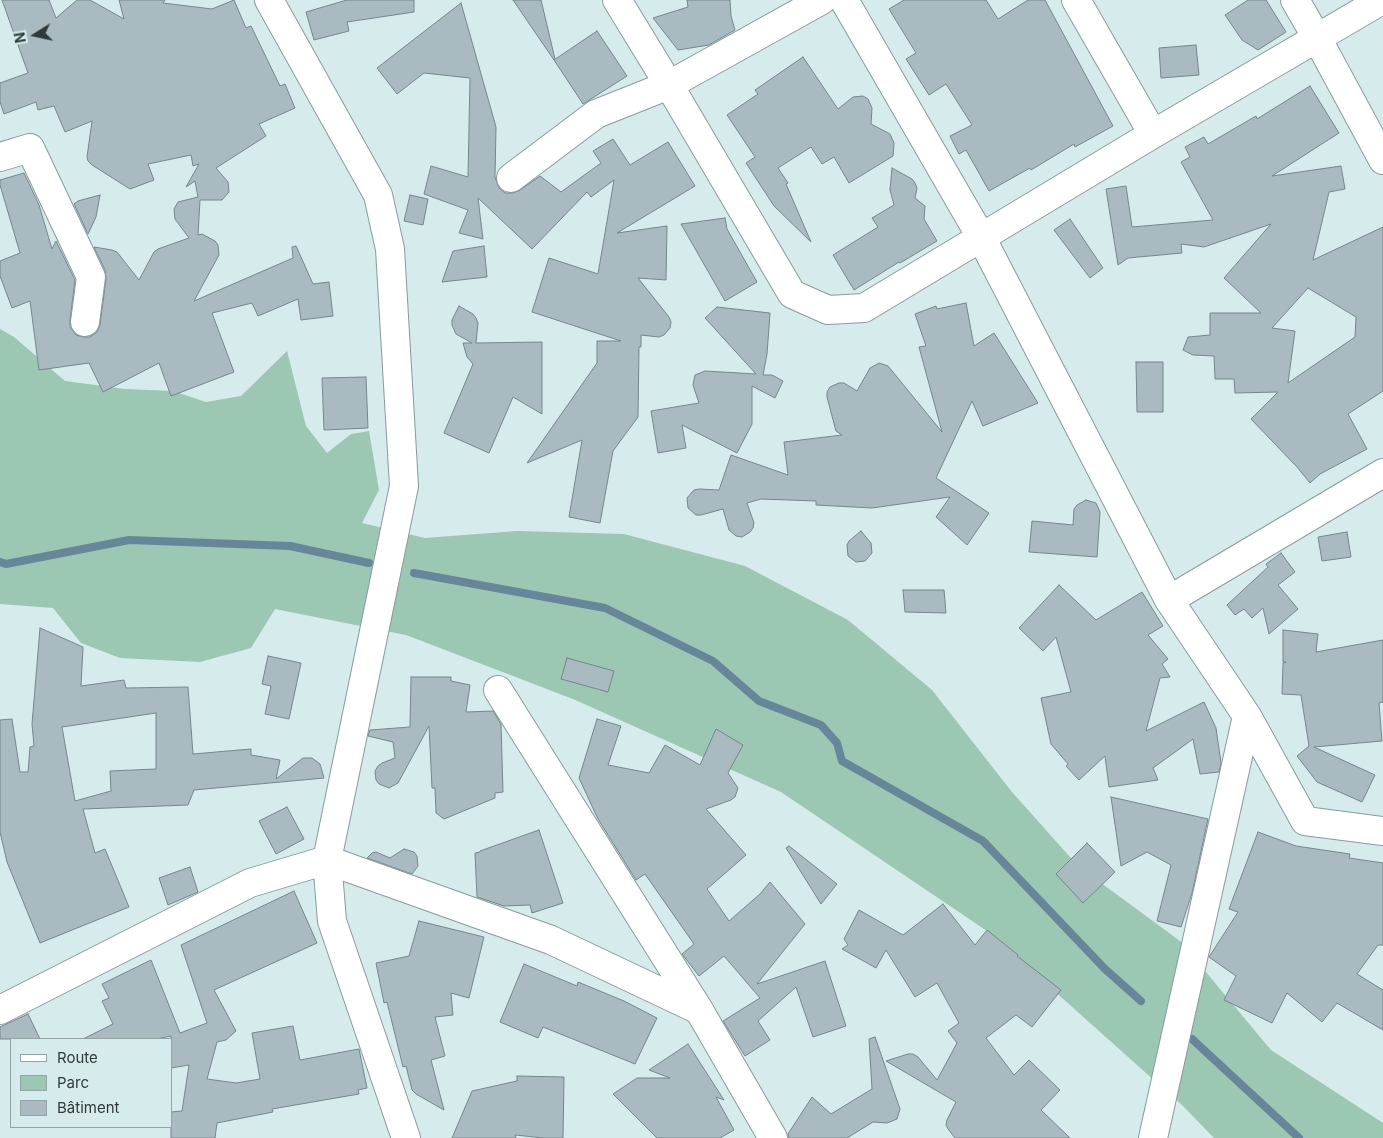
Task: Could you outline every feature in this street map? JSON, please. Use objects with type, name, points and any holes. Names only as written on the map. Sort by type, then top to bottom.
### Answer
[{"type":"street","points":[[269,0],[378,195],[390,248],[404,486],[327,860],[332,921],[406,1138]]},
{"type":"street","points":[[617,0],[670,85],[792,294],[828,310],[864,308],[1153,134],[1382,0]]},
{"type":"street","points":[[511,178],[596,114],[670,85],[822,0]]},
{"type":"street","points":[[844,0],[981,237],[1169,600],[1247,716],[1305,820],[1383,831]]},
{"type":"street","points":[[1076,0],[1153,134]]},
{"type":"street","points":[[1295,0],[1383,160]]},
{"type":"street","points":[[0,157],[30,148],[91,277],[85,322]]},
{"type":"street","points":[[1169,600],[1383,473]]},
{"type":"street","points":[[498,690],[699,1010],[773,1138]]},
{"type":"street","points":[[1154,1138],[1247,716]]},
{"type":"street","points":[[0,1010],[250,883],[327,860],[551,940],[699,1010]]},
{"type":"green space","points":[[0,329],[14,337],[65,381],[125,389],[173,391],[206,402],[241,396],[287,351],[306,426],[327,453],[351,434],[369,431],[379,490],[362,523],[425,538],[517,531],[624,534],[745,566],[848,620],[932,690],[1012,792],[1078,866],[1180,941],[1271,1050],[1383,1123],[1383,1138],[1214,1138],[1183,1106],[987,931],[781,792],[573,699],[406,635],[275,609],[251,648],[200,662],[120,658],[81,643],[53,608],[0,604]]},
{"type":"building","points":[[2,0],[49,0],[56,18],[77,0],[90,0],[124,19],[119,0],[165,0],[163,3],[212,9],[234,0],[246,28],[251,26],[280,86],[285,84],[295,108],[259,124],[266,136],[216,168],[228,182],[229,192],[222,200],[200,200],[198,235],[202,234],[215,241],[218,245],[219,255],[194,301],[293,258],[292,247],[296,246],[313,284],[329,282],[333,316],[301,320],[298,299],[258,316],[252,303],[212,313],[234,372],[171,396],[159,363],[103,392],[89,363],[39,370],[30,301],[12,308],[0,276],[0,261],[20,253],[0,180],[24,173],[39,205],[52,249],[56,241],[75,280],[70,327],[76,335],[90,337],[97,332],[100,325],[106,279],[105,270],[94,247],[117,252],[139,280],[154,252],[189,238],[175,219],[174,209],[178,202],[198,197],[195,181],[186,187],[199,164],[193,166],[191,155],[148,164],[154,180],[130,189],[88,161],[92,121],[65,132],[54,106],[38,110],[36,102],[4,114],[0,102],[0,83],[28,73]]},
{"type":"building","points":[[347,0],[414,0],[414,12],[347,22],[349,31],[314,40],[306,12]]},
{"type":"building","points":[[513,0],[541,0],[554,60]]},
{"type":"building","points":[[687,0],[730,0],[731,16],[735,30],[709,45],[678,50],[653,18],[688,7]]},
{"type":"building","points":[[904,0],[986,0],[998,19],[1028,0],[1045,0],[1113,126],[1075,147],[1074,144],[1031,170],[1030,168],[989,191],[966,150],[959,154],[950,136],[972,125],[946,84],[929,95],[906,59],[916,53],[889,9]]},
{"type":"building","points":[[1248,0],[1266,0],[1286,32],[1258,50],[1242,40],[1225,15]]},
{"type":"building","points":[[461,3],[496,127],[495,177],[499,188],[505,193],[513,193],[520,190],[540,176],[561,192],[601,163],[593,151],[613,139],[630,165],[668,142],[695,186],[617,233],[667,226],[666,280],[638,278],[671,322],[670,328],[664,335],[659,337],[641,335],[641,347],[639,347],[638,417],[613,451],[600,523],[569,517],[582,440],[527,463],[597,363],[597,341],[621,341],[532,312],[549,258],[598,274],[614,180],[591,197],[587,192],[532,249],[478,198],[483,239],[459,233],[468,210],[424,194],[431,166],[468,177],[470,78],[424,73],[397,94],[377,68]]},
{"type":"building","points":[[597,31],[627,76],[583,104],[554,60]]},
{"type":"building","points":[[1196,45],[1199,75],[1161,78],[1159,48]]},
{"type":"building","points":[[803,57],[838,109],[853,97],[863,96],[868,99],[872,108],[871,124],[890,134],[894,143],[893,156],[849,183],[834,157],[822,164],[811,147],[778,168],[788,183],[786,184],[811,242],[774,206],[746,163],[755,157],[727,115],[758,94],[755,90]]},
{"type":"building","points":[[1310,86],[1339,133],[1272,176],[1341,166],[1345,189],[1329,192],[1313,260],[1383,227],[1383,391],[1348,414],[1367,449],[1320,474],[1310,483],[1251,419],[1278,392],[1235,393],[1234,379],[1215,379],[1214,356],[1193,355],[1183,350],[1188,337],[1210,335],[1210,313],[1261,313],[1224,278],[1271,224],[1204,247],[1181,244],[1182,253],[1128,258],[1118,265],[1106,189],[1126,186],[1132,227],[1213,220],[1181,162],[1190,157],[1185,147],[1204,137],[1208,144],[1256,116],[1257,119]],"holes":[[[1308,288],[1356,317],[1355,337],[1288,383],[1295,331],[1272,328]]]},
{"type":"building","points":[[892,168],[912,179],[915,183],[917,188],[915,198],[925,206],[924,219],[937,241],[854,290],[833,255],[878,227],[872,218],[894,205],[890,190]]},
{"type":"building","points":[[100,195],[96,217],[88,234],[74,204],[78,201]]},
{"type":"building","points":[[410,195],[428,199],[423,225],[404,221]]},
{"type":"building","points":[[725,218],[727,229],[757,282],[725,301],[681,224]]},
{"type":"building","points":[[1070,219],[1103,268],[1090,278],[1054,230]]},
{"type":"building","points":[[484,246],[487,277],[442,282],[453,251]]},
{"type":"building","points":[[966,303],[974,346],[994,333],[1038,403],[983,426],[972,401],[936,478],[989,513],[967,545],[936,517],[950,497],[872,508],[816,505],[816,501],[761,499],[747,503],[754,523],[750,532],[742,537],[736,536],[729,530],[723,509],[696,515],[688,508],[687,498],[694,490],[719,490],[731,455],[788,475],[784,442],[842,435],[836,431],[827,392],[830,387],[839,383],[844,383],[857,391],[870,368],[879,363],[888,366],[942,432],[919,347],[926,346],[915,314],[936,306],[937,309]]},
{"type":"building","points":[[459,306],[473,314],[476,318],[478,323],[476,343],[542,342],[542,414],[513,397],[489,453],[444,433],[473,364],[467,357],[463,343],[472,343],[456,334],[452,325],[452,320]]},
{"type":"building","points":[[717,307],[770,313],[767,354],[763,375],[772,375],[783,381],[775,398],[752,386],[752,424],[737,453],[682,425],[686,448],[658,453],[651,411],[699,403],[693,385],[695,375],[705,371],[756,374],[705,318]]},
{"type":"building","points":[[1136,362],[1163,362],[1163,412],[1137,412]]},
{"type":"building","points":[[366,377],[368,428],[324,430],[322,378]]},
{"type":"building","points":[[1086,500],[1096,503],[1100,512],[1097,557],[1029,552],[1032,521],[1073,525],[1074,509]]},
{"type":"building","points":[[861,531],[871,543],[872,553],[865,561],[856,562],[848,556],[847,545]]},
{"type":"building","points":[[1347,532],[1351,557],[1322,561],[1318,537]]},
{"type":"building","points":[[1281,553],[1295,572],[1278,585],[1298,609],[1269,634],[1263,608],[1252,618],[1244,609],[1235,615],[1227,605],[1268,567],[1266,564]]},
{"type":"building","points":[[1059,585],[1096,620],[1142,592],[1163,626],[1148,635],[1168,659],[1162,664],[1170,677],[1160,678],[1146,731],[1204,702],[1216,728],[1221,763],[1219,772],[1200,774],[1193,739],[1153,768],[1158,780],[1109,787],[1105,756],[1079,780],[1066,766],[1068,764],[1051,744],[1041,698],[1071,692],[1056,637],[1043,651],[1019,628]]},
{"type":"building","points":[[903,590],[944,590],[946,613],[905,612]]},
{"type":"building","points":[[40,628],[83,647],[81,686],[124,680],[126,688],[188,687],[193,754],[251,749],[251,755],[280,760],[276,779],[303,758],[312,758],[320,764],[324,778],[194,790],[188,805],[83,809],[95,853],[105,849],[129,907],[40,943],[7,862],[0,832],[0,720],[12,719],[20,772],[28,772],[30,747],[34,746],[32,724]],"holes":[[[156,713],[156,769],[110,771],[111,791],[75,801],[62,727]]]},
{"type":"building","points":[[1283,630],[1318,634],[1316,652],[1383,640],[1383,702],[1379,703],[1382,741],[1314,747],[1375,775],[1362,802],[1317,782],[1297,756],[1309,746],[1301,695],[1282,694],[1283,663],[1286,662],[1283,662]]},
{"type":"building","points":[[268,656],[301,663],[289,719],[265,714],[271,686],[262,684]]},
{"type":"building","points":[[567,658],[614,671],[608,692],[561,679]]},
{"type":"building","points":[[411,677],[451,677],[451,681],[470,685],[466,712],[493,711],[501,724],[503,792],[495,793],[495,798],[444,819],[436,813],[435,788],[432,788],[429,726],[398,783],[389,788],[379,784],[376,780],[375,771],[378,766],[395,758],[393,742],[368,736],[370,730],[410,727]]},
{"type":"building","points":[[597,719],[621,726],[608,765],[649,773],[665,745],[700,765],[716,729],[743,745],[728,773],[738,788],[735,797],[706,809],[746,855],[707,889],[729,921],[760,894],[770,882],[805,924],[757,984],[825,961],[846,1026],[813,1037],[796,987],[758,1021],[770,1040],[745,1056],[723,1021],[760,998],[724,956],[699,976],[682,954],[694,944],[645,874],[636,880],[598,819],[579,778]]},
{"type":"building","points":[[1111,797],[1208,819],[1192,893],[1181,927],[1157,921],[1171,865],[1147,852],[1121,866]]},
{"type":"building","points":[[287,807],[304,839],[276,854],[259,821]]},
{"type":"building","points":[[539,830],[563,903],[532,913],[530,905],[504,906],[477,897],[475,853]]},
{"type":"building","points":[[1258,832],[1296,846],[1350,854],[1349,858],[1383,863],[1383,945],[1378,945],[1357,974],[1383,990],[1383,1030],[1337,1003],[1322,1022],[1287,993],[1272,1023],[1224,1000],[1236,976],[1209,957],[1238,912],[1229,909]]},
{"type":"building","points":[[1087,843],[1115,872],[1083,903],[1056,874]]},
{"type":"building","points":[[789,846],[837,884],[821,904],[786,848]]},
{"type":"building","points":[[404,849],[414,852],[417,856],[418,866],[412,874],[367,858],[376,852],[390,858]]},
{"type":"building","points":[[190,867],[198,892],[168,905],[159,878]]},
{"type":"building","points":[[294,891],[317,943],[214,990],[236,1031],[226,1040],[217,1042],[207,1079],[236,1083],[260,1079],[252,1033],[293,1026],[300,1060],[359,1049],[367,1088],[358,1090],[359,1094],[272,1109],[273,1112],[217,1123],[215,1138],[171,1138],[172,1112],[182,1111],[189,1065],[172,1068],[171,1036],[162,1038],[85,1038],[113,1024],[102,1001],[109,998],[102,984],[151,960],[180,1033],[207,1023],[181,945]]},
{"type":"building","points":[[943,904],[975,945],[987,930],[1061,990],[1032,1027],[1016,1015],[986,1038],[1014,1075],[1029,1060],[1060,1090],[1041,1110],[1070,1138],[955,1138],[946,1125],[956,1102],[886,1061],[913,1054],[918,1057],[937,1080],[957,1043],[948,1031],[959,1023],[937,983],[915,997],[886,950],[876,968],[842,949],[848,945],[844,939],[859,910],[903,935]]},
{"type":"building","points":[[419,921],[484,937],[469,998],[451,993],[453,1015],[435,1017],[445,1056],[431,1060],[444,1110],[412,1090],[406,1066],[403,1067],[387,1002],[384,1003],[376,963],[409,956]]},
{"type":"building","points":[[524,964],[577,986],[578,982],[624,1001],[657,1018],[635,1064],[543,1027],[538,1038],[500,1022]]},
{"type":"building","points":[[28,1014],[40,1038],[0,1039],[0,1027]]},
{"type":"building","points":[[875,1037],[900,1109],[897,1119],[887,1123],[873,1122],[847,1138],[789,1138],[788,1134],[812,1097],[831,1114],[872,1089],[869,1039]]},
{"type":"building","points":[[688,1044],[724,1100],[716,1097],[734,1130],[720,1138],[657,1138],[613,1094],[637,1078],[670,1078],[649,1070]]},
{"type":"building","points":[[517,1076],[564,1077],[563,1138],[515,1135],[516,1138],[452,1138],[472,1091],[517,1081]]},
{"type":"waterway","points":[[0,562],[6,564],[129,540],[290,546],[369,563]]},
{"type":"waterway","points":[[414,573],[605,608],[713,661],[759,701],[821,725],[837,743],[842,761],[983,841],[1105,969],[1141,1001]]},
{"type":"waterway","points":[[1192,1039],[1299,1138]]}]
